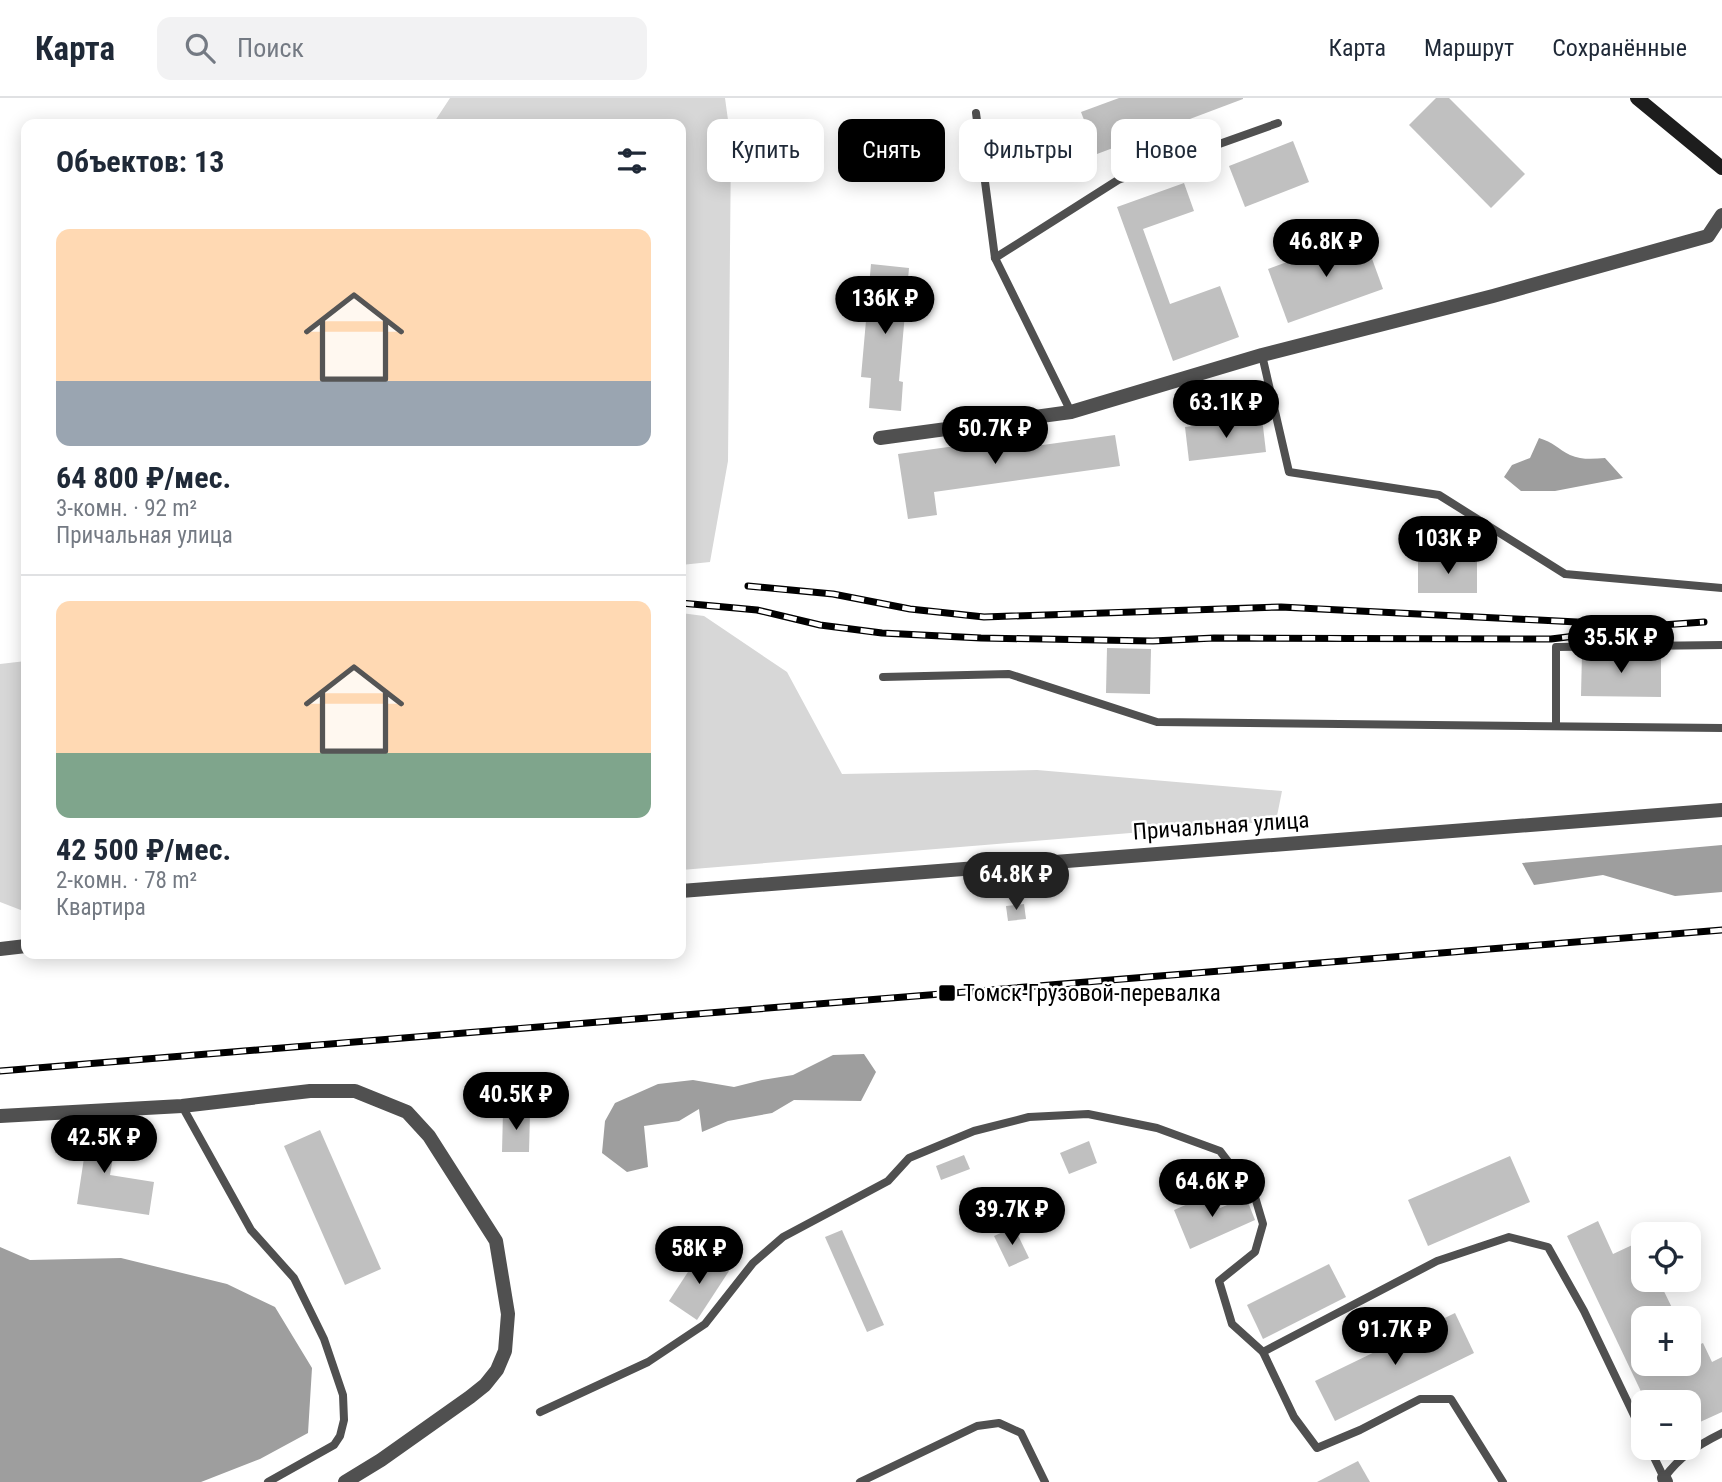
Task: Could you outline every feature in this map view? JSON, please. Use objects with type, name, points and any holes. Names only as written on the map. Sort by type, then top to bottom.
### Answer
[{"type":"street","points":[[1637,98],[1722,168]]},
{"type":"street","points":[[880,438],[1071,412],[1262,355],[1493,296],[1708,236],[1722,215]]},
{"type":"street","name":"Причальная улица","points":[[686,891],[1722,810]]},
{"type":"street","points":[[0,949],[21,947]]},
{"type":"street","points":[[0,1116],[182,1106],[310,1091],[355,1091],[407,1112],[429,1136],[496,1241],[508,1314],[505,1351],[497,1370],[485,1385],[381,1460],[345,1482]]},
{"type":"lane","points":[[976,113],[995,258],[1071,412]]},
{"type":"lane","points":[[995,258],[1118,180],[1278,123]]},
{"type":"lane","points":[[1262,355],[1289,472],[1439,495],[1566,575],[1722,588]]},
{"type":"lane","points":[[1556,726],[1556,647],[1722,645]]},
{"type":"lane","points":[[883,677],[1009,674],[1157,722],[1721,728]]},
{"type":"lane","points":[[182,1106],[251,1230],[294,1278],[324,1339],[343,1395],[344,1420],[340,1436],[334,1445],[268,1482]]},
{"type":"lane","points":[[540,1412],[648,1363],[705,1324],[753,1263],[783,1237],[888,1181],[909,1158],[974,1131],[1029,1117],[1088,1114],[1157,1128],[1220,1150],[1255,1197],[1263,1224],[1255,1252],[1219,1281],[1232,1324],[1263,1352],[1293,1417],[1317,1448],[1360,1430],[1420,1399],[1451,1399],[1503,1482]]},
{"type":"lane","points":[[1263,1352],[1437,1261],[1509,1237],[1548,1247],[1584,1311],[1631,1409]]},
{"type":"lane","points":[[860,1482],[977,1426],[999,1423],[1021,1433],[1045,1482]]},
{"type":"lane","points":[[1665,1480],[1677,1461],[1695,1446],[1722,1433]]},
{"type":"lane","points":[[1655,1460],[1665,1480]]},
{"type":"shaded area","points":[[450,98],[725,98],[728,119],[707,119],[707,182],[731,182],[728,461],[710,562],[686,564],[686,119],[436,119]]},
{"type":"shaded area","points":[[1539,438],[1574,457],[1605,458],[1623,478],[1555,491],[1521,491],[1504,477],[1512,465],[1530,458]]},
{"type":"shaded area","points":[[686,614],[704,616],[787,672],[842,774],[1037,770],[1282,791],[1276,821],[686,870]]},
{"type":"shaded area","points":[[21,662],[21,910],[0,902],[0,664]]},
{"type":"shaded area","points":[[1722,845],[1722,892],[1675,896],[1603,875],[1534,885],[1522,863]]},
{"type":"shaded area","points":[[864,1054],[876,1072],[861,1101],[794,1100],[772,1113],[728,1121],[702,1132],[699,1109],[679,1121],[644,1126],[648,1167],[627,1172],[602,1153],[605,1121],[615,1103],[658,1084],[693,1080],[734,1087],[793,1075],[833,1055]]},
{"type":"shaded area","points":[[0,1247],[30,1260],[121,1258],[227,1284],[275,1307],[312,1368],[308,1433],[260,1459],[201,1482],[0,1482]]},
{"type":"building","points":[[1119,98],[1243,98],[1190,119],[1111,119],[1111,149],[1097,154],[1097,119],[1084,119],[1081,112]]},
{"type":"building","points":[[1436,98],[1449,98],[1525,174],[1491,208],[1409,125]]},
{"type":"building","points":[[1293,141],[1309,182],[1245,207],[1229,166]]},
{"type":"building","points":[[1184,183],[1194,211],[1143,229],[1170,304],[1220,286],[1239,337],[1173,361],[1117,207]]},
{"type":"building","points":[[1363,234],[1383,289],[1288,323],[1268,269]]},
{"type":"building","points":[[871,264],[909,268],[899,381],[903,382],[901,411],[869,408],[871,378],[861,377]]},
{"type":"building","points":[[1262,418],[1266,452],[1189,461],[1185,427]]},
{"type":"building","points":[[1115,435],[1120,466],[934,492],[937,515],[908,519],[898,454],[1026,436],[1028,447]]},
{"type":"building","points":[[1418,560],[1477,560],[1477,593],[1418,593]]},
{"type":"building","points":[[1107,648],[1151,649],[1150,694],[1106,693]]},
{"type":"building","points":[[1582,653],[1661,654],[1661,697],[1581,696]]},
{"type":"building","points":[[1024,904],[1026,919],[1008,921],[1006,906]]},
{"type":"building","points":[[503,1112],[530,1113],[529,1152],[502,1152]]},
{"type":"building","points":[[60,1129],[116,1139],[110,1175],[154,1182],[149,1215],[77,1204],[84,1158],[55,1153]]},
{"type":"building","points":[[320,1130],[381,1269],[345,1285],[284,1146]]},
{"type":"building","points":[[1089,1141],[1097,1163],[1069,1174],[1060,1153]]},
{"type":"building","points":[[964,1155],[970,1169],[941,1180],[936,1166]]},
{"type":"building","points":[[1510,1156],[1530,1202],[1428,1246],[1408,1200]]},
{"type":"building","points":[[1213,1193],[1220,1208],[1246,1197],[1255,1220],[1190,1249],[1174,1210]]},
{"type":"building","points":[[1598,1221],[1613,1254],[1631,1246],[1631,1292],[1664,1292],[1671,1306],[1631,1306],[1631,1370],[1567,1236]]},
{"type":"building","points":[[1014,1227],[1029,1258],[1009,1267],[994,1236]]},
{"type":"building","points":[[842,1230],[884,1325],[867,1332],[825,1237]]},
{"type":"building","points":[[701,1252],[729,1271],[697,1320],[669,1301]]},
{"type":"building","points":[[1329,1264],[1346,1297],[1263,1339],[1247,1305]]},
{"type":"building","points":[[1455,1313],[1474,1353],[1335,1421],[1315,1381]]},
{"type":"building","points":[[1703,1343],[1712,1362],[1722,1357],[1722,1412],[1701,1422],[1701,1390],[1640,1390],[1634,1376],[1701,1376]]},
{"type":"building","points":[[1358,1461],[1370,1482],[1317,1482]]},
{"type":"railway","points":[[748,586],[833,594],[910,609],[984,617],[1281,607],[1616,624]]},
{"type":"railway","points":[[686,603],[757,610],[820,625],[882,633],[981,638],[1153,641],[1214,638],[1551,639],[1657,626]]},
{"type":"railway","points":[[1648,626],[1704,622]]},
{"type":"railway","points":[[0,1071],[1722,930]]},
{"type":"place","name":"Томск-Грузовой-перевалка","points":[[947,993]]}]
